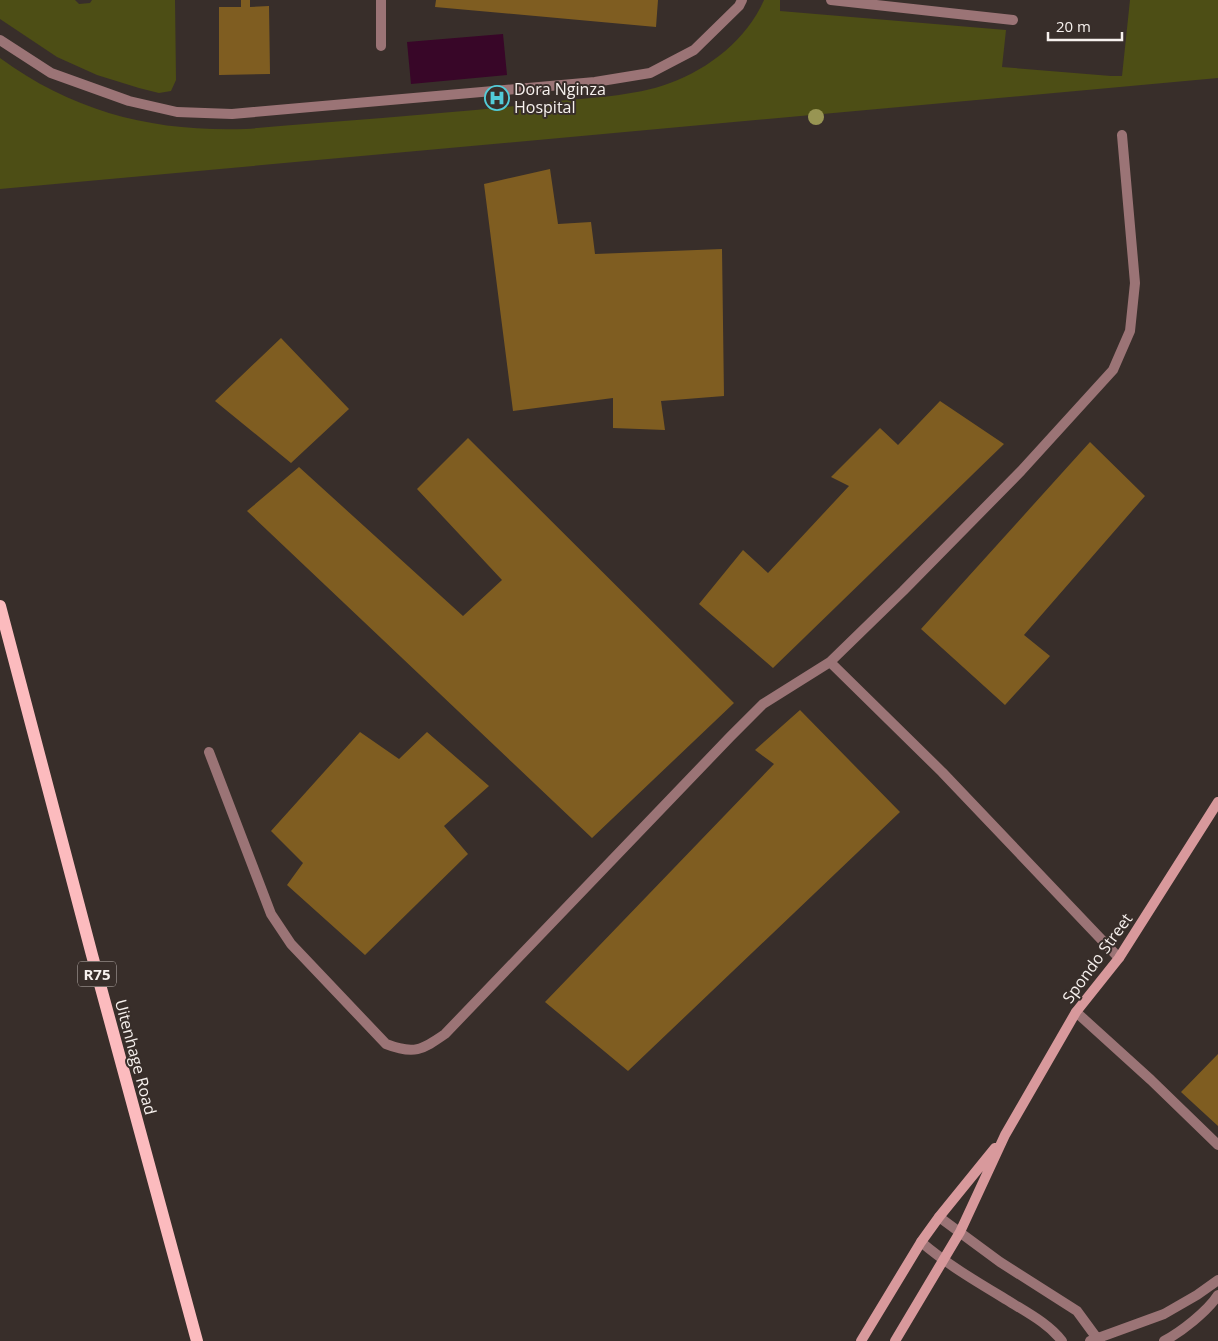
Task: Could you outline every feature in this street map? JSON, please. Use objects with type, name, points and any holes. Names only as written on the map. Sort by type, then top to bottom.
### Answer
[{"type":"main road","name":"Uitenhage Road","points":[[0,606],[197,1341]]},
{"type":"main road","name":"Spondo Street","points":[[895,1341],[960,1232],[1005,1135],[1076,1012],[1119,958],[1218,802]]},
{"type":"main road","name":"Spondo Street","points":[[861,1341],[938,1217],[1005,1135]]},
{"type":"lane","points":[[381,0],[381,46]]},
{"type":"lane","points":[[0,40],[51,73],[129,101],[177,112],[232,114],[594,82],[650,73],[694,50],[739,6],[742,0]]},
{"type":"lane","points":[[830,0],[1013,20]]},
{"type":"lane","points":[[210,752],[271,914],[291,944],[386,1044],[402,1050],[424,1049],[445,1034],[763,704],[830,662],[903,591],[1021,471],[1112,370],[1130,331],[1135,284],[1122,135]]},
{"type":"lane","points":[[830,662],[942,772],[1119,958]]},
{"type":"lane","points":[[1076,1012],[1151,1080],[1218,1145]]},
{"type":"lane","points":[[938,1217],[1000,1262],[1076,1311],[1095,1340],[1164,1314],[1197,1295],[1218,1280]]},
{"type":"lane","points":[[921,1242],[943,1261],[1036,1318],[1057,1334],[1062,1341]]},
{"type":"lane","points":[[1164,1341],[1190,1323],[1218,1295]]},
{"type":"shaded area","points":[[0,0],[75,0],[79,4],[90,3],[92,0],[175,0],[176,80],[171,91],[159,93],[139,88],[97,75],[57,57],[0,19]]},
{"type":"shaded area","points":[[764,0],[780,0],[780,11],[1006,30],[1002,67],[1122,76],[1130,0],[1218,0],[1218,78],[0,189],[0,58],[28,77],[57,93],[117,115],[180,127],[246,129],[513,106],[611,96],[656,88],[699,70],[725,51],[748,27]]},
{"type":"shaded area","points":[[503,34],[507,75],[411,84],[407,42]]},
{"type":"building","points":[[241,0],[250,0],[250,7],[269,6],[270,74],[219,75],[219,7],[241,7]]},
{"type":"building","points":[[436,0],[658,0],[656,27],[435,7]]},
{"type":"building","points":[[550,169],[558,224],[591,222],[595,254],[722,249],[724,396],[661,401],[665,430],[613,428],[613,398],[513,411],[484,184]]},
{"type":"building","points":[[281,338],[349,409],[291,463],[215,401]]},
{"type":"building","points":[[940,401],[1004,444],[773,668],[699,604],[743,550],[768,573],[849,486],[831,477],[880,428],[898,445]]},
{"type":"building","points":[[468,438],[734,703],[592,838],[247,511],[299,467],[463,616],[502,580],[417,489]]},
{"type":"building","points":[[1090,442],[1145,496],[1024,635],[1050,656],[1005,705],[921,629]]},
{"type":"building","points":[[800,710],[900,812],[628,1071],[545,1002],[774,764],[755,750]]},
{"type":"building","points":[[360,732],[399,759],[427,732],[489,786],[444,826],[468,854],[365,955],[287,885],[303,863],[271,831]]},
{"type":"building","points":[[1218,1054],[1218,1126],[1181,1092]]},
{"type":"place","name":"Dora Nginza Hospital","points":[[497,98]]}]
